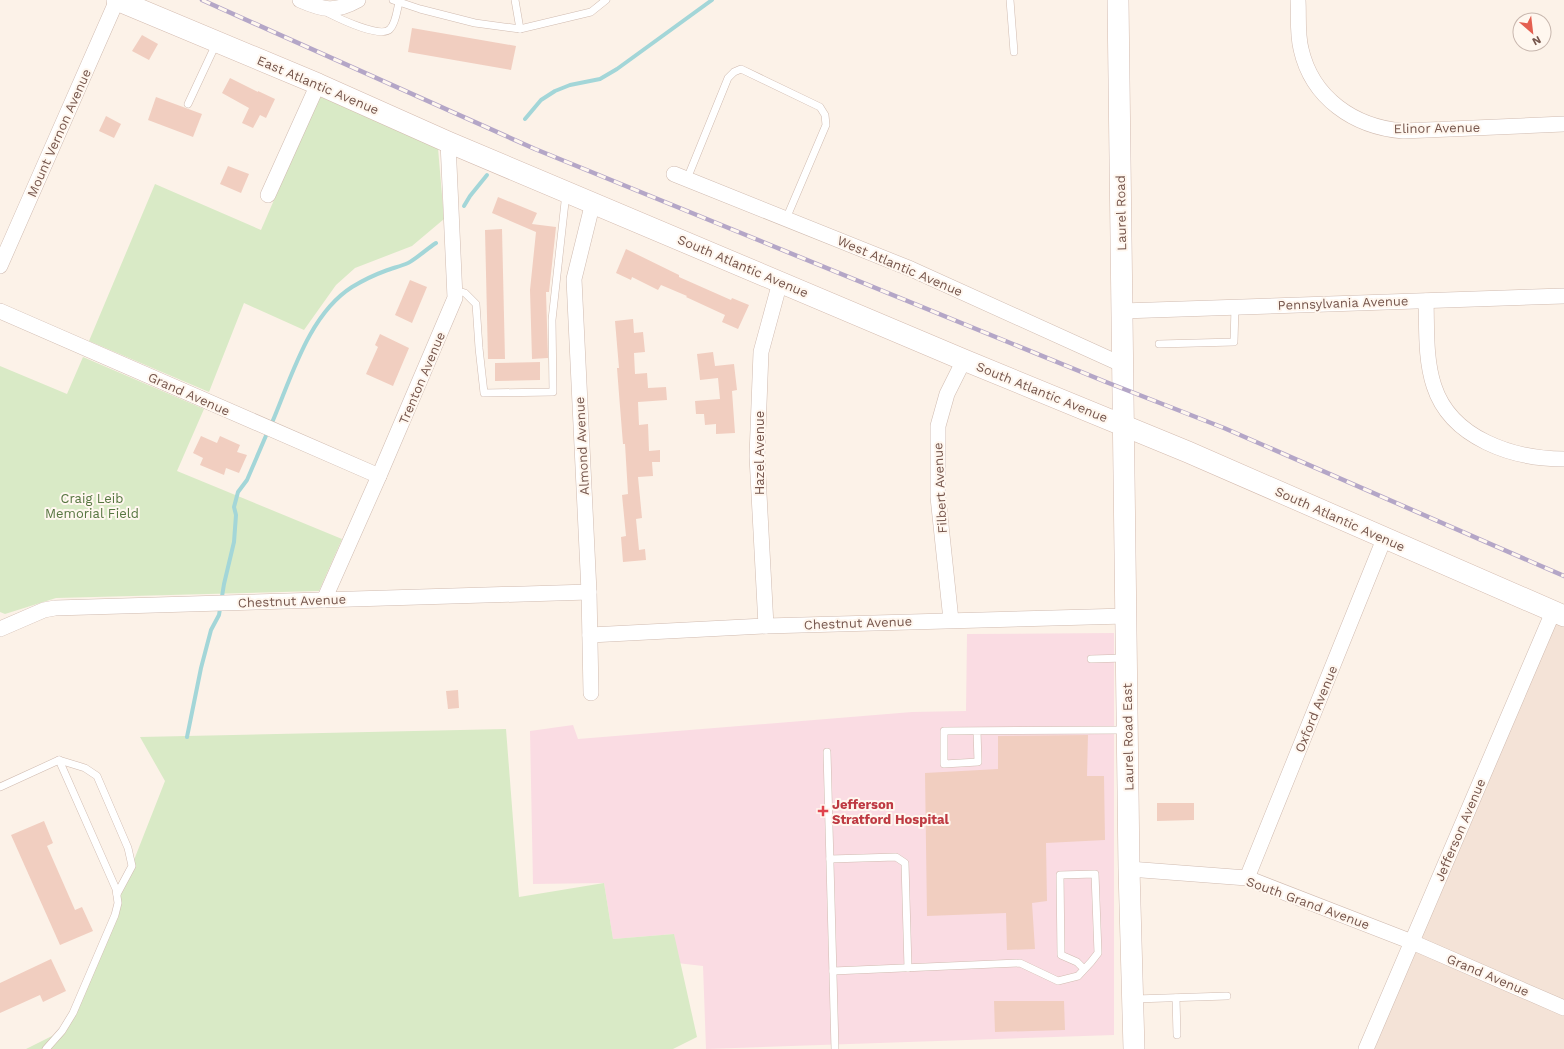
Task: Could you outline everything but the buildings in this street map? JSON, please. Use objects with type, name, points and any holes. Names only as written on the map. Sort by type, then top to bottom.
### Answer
[{"type":"street","name":"East Atlantic Avenue","points":[[117,0],[318,84],[448,142],[518,170]]},
{"type":"street","name":"Mount Vernon Avenue","points":[[0,266],[117,0]]},
{"type":"street","points":[[300,0],[319,8],[336,9],[358,0]]},
{"type":"street","name":"Laurel Road","points":[[1118,0],[1124,425]]},
{"type":"street","name":"Elinor Avenue","points":[[1298,0],[1300,48],[1310,74],[1333,104],[1351,117],[1361,122],[1379,128],[1402,131],[1564,124]]},
{"type":"street","points":[[268,195],[318,84]]},
{"type":"street","name":"Trenton Avenue","points":[[324,600],[455,298],[448,142]]},
{"type":"street","name":"South Atlantic Avenue","points":[[518,170],[964,360],[1188,452],[1384,539],[1559,614]]},
{"type":"street","name":"West Atlantic Avenue","points":[[680,176],[911,269],[1123,365]]},
{"type":"street","name":"Almond Avenue","points":[[591,693],[589,592],[574,279],[593,202]]},
{"type":"street","name":"Hazel Avenue","points":[[766,626],[757,456],[760,352],[780,282]]},
{"type":"street","name":"Pennsylvania Avenue","points":[[1122,311],[1564,296]]},
{"type":"street","points":[[1426,301],[1431,374],[1439,399],[1451,417],[1463,428],[1478,438],[1518,454],[1537,458],[1564,459]]},
{"type":"street","name":"Grand Avenue","points":[[0,311],[379,476]]},
{"type":"street","name":"Filbert Avenue","points":[[951,620],[938,497],[938,426],[947,394],[964,360]]},
{"type":"street","name":"Laurel Road East","points":[[1124,425],[1129,869],[1134,1049]]},
{"type":"street","name":"Oxford Avenue","points":[[1248,878],[1384,539]]},
{"type":"street","name":"Chestnut Avenue","points":[[0,629],[44,610],[55,608],[589,592]]},
{"type":"street","name":"Jefferson Avenue","points":[[1366,1049],[1412,942],[1559,614]]},
{"type":"street","name":"Chestnut Avenue","points":[[590,635],[766,626],[1126,616]]},
{"type":"street","name":"South Grand Avenue","points":[[1129,869],[1248,878],[1412,942]]},
{"type":"street","name":"Grand Avenue","points":[[1412,942],[1564,1008]]},
{"type":"lane","points":[[515,0],[520,29]]},
{"type":"lane","points":[[319,8],[345,20],[383,33],[389,30],[393,24],[396,1],[420,9],[475,23],[520,29],[591,12],[606,0]]},
{"type":"lane","points":[[1010,0],[1014,52]]},
{"type":"lane","points":[[188,104],[217,42]]},
{"type":"lane","points":[[680,176],[728,78],[734,72],[741,69],[820,107],[825,115],[826,125],[786,219]]},
{"type":"lane","points":[[455,290],[465,293],[476,304],[478,348],[484,393],[553,392],[552,320],[566,191]]},
{"type":"lane","points":[[1159,344],[1234,342],[1235,307]]},
{"type":"lane","points":[[1091,659],[1126,658]]},
{"type":"lane","points":[[977,731],[978,762],[944,764],[944,731],[1127,730]]},
{"type":"lane","points":[[827,752],[835,1049]]},
{"type":"lane","points":[[0,787],[59,760],[85,768],[97,776],[128,848],[132,866],[117,894]]},
{"type":"lane","points":[[46,1049],[62,1031],[73,1013],[116,915],[118,903],[116,889],[59,760]]},
{"type":"lane","points":[[830,859],[896,858],[905,863],[908,968]]},
{"type":"lane","points":[[833,970],[1020,963],[1058,981],[1078,976],[1098,953],[1095,874],[1060,874],[1061,955],[1077,962],[1084,969]]},
{"type":"lane","points":[[1133,1000],[1227,996]]},
{"type":"lane","points":[[1176,998],[1177,1035]]},
{"type":"shaded area","points":[[1553,612],[1564,616],[1564,1049],[1363,1049]]},
{"type":"shaded area","name":"Jefferson Stratford Hospital","points":[[1114,633],[1114,1035],[706,1049],[703,966],[677,963],[674,934],[613,939],[604,883],[533,884],[530,731],[573,725],[578,739],[912,712],[966,711],[967,634]]},
{"type":"green space","points":[[319,96],[438,148],[444,219],[412,246],[355,268],[336,285],[304,330],[244,303],[209,392],[89,341],[155,184],[261,230]]},
{"type":"green space","name":"Craig Leib Memorial Field","points":[[83,357],[204,409],[177,471],[342,539],[319,591],[56,598],[5,614],[0,612],[0,366],[67,394]]},
{"type":"green space","points":[[506,729],[519,897],[604,883],[613,939],[674,934],[697,1037],[673,1049],[26,1049],[68,1028],[165,781],[140,737]]},
{"type":"waterway","points":[[525,119],[541,100],[555,91],[570,85],[600,79],[617,69],[712,0]]},
{"type":"waterway","points":[[464,206],[487,175]]},
{"type":"waterway","points":[[271,425],[302,349],[312,331],[337,299],[364,280],[408,263],[436,243]]},
{"type":"waterway","points":[[187,737],[201,668],[211,630],[219,615],[224,584],[234,542],[236,515],[234,507],[238,492],[247,480],[268,431]]},
{"type":"railway","points":[[202,0],[535,149],[1106,382],[1224,428],[1564,576]]},
{"type":"place","name":"Jefferson Stratford Hospital","points":[[823,811]]}]
